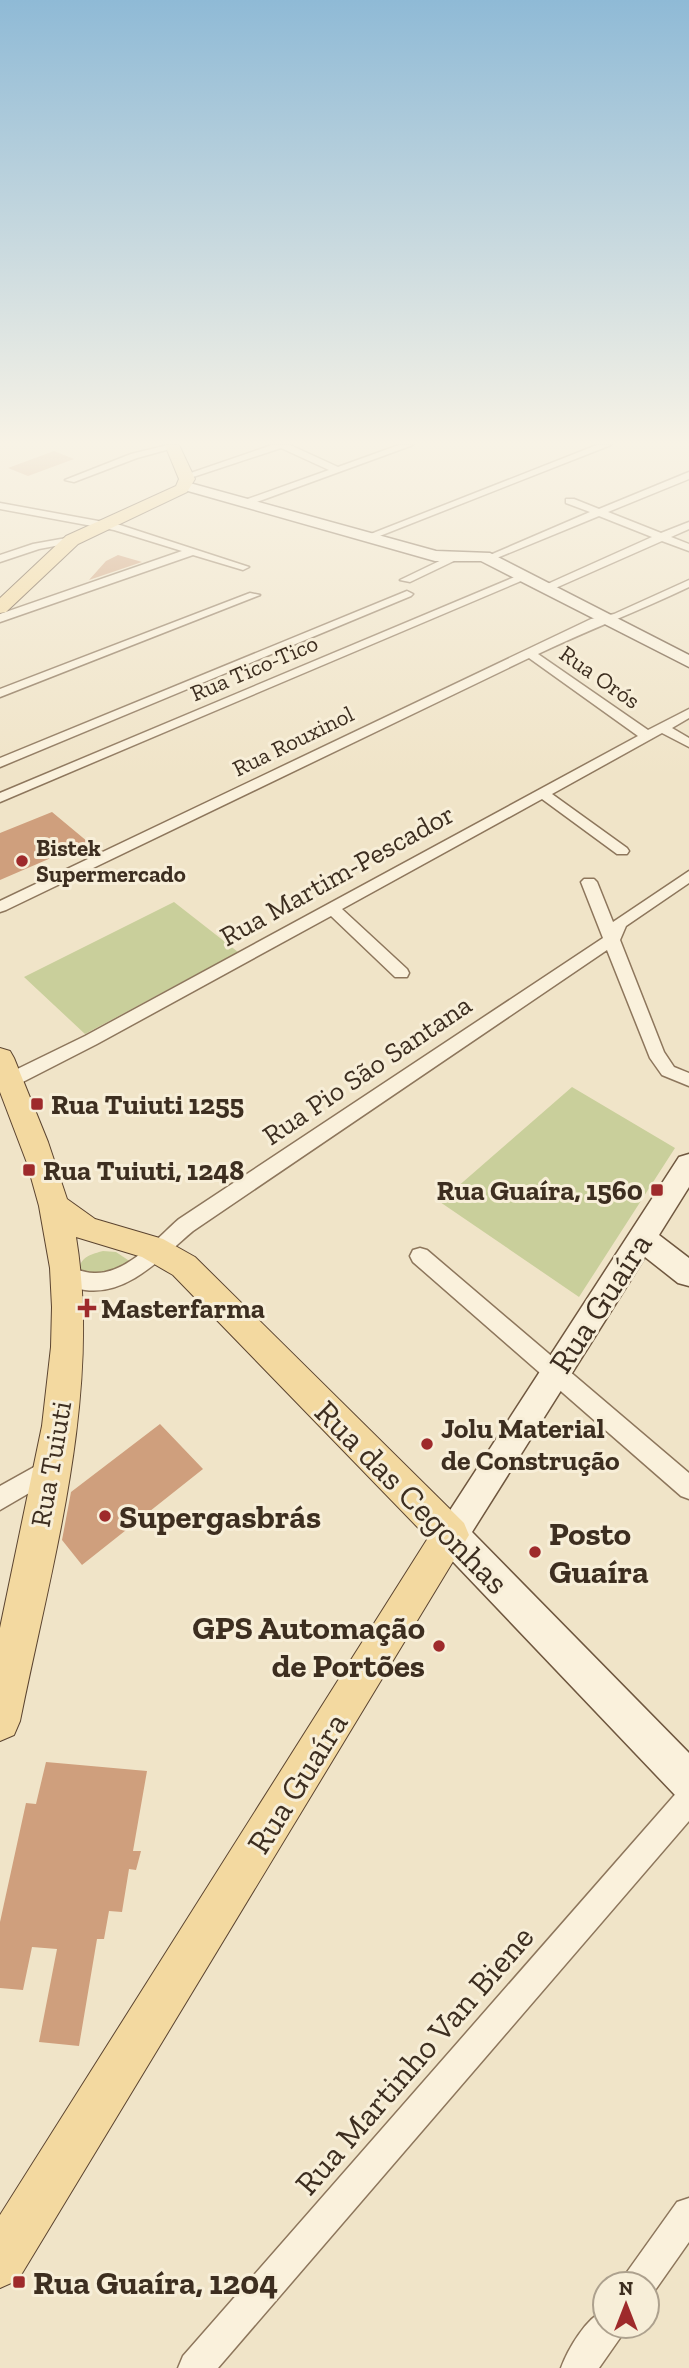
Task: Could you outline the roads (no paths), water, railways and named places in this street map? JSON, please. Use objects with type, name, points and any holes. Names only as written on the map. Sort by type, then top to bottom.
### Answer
[{"type":"main road","points":[[0,608],[56,556]]},
{"type":"main road","name":"Rua Tuiuti","points":[[0,1721],[53,1467],[67,1358],[66,1275],[54,1205],[6,1083]]},
{"type":"main road","points":[[54,1205],[82,1227],[118,1239]]},
{"type":"main road","points":[[66,1275],[73,1262],[84,1251],[94,1245],[118,1239]]},
{"type":"main road","name":"Rua das Cegonhas","points":[[118,1239],[159,1248],[184,1266],[451,1535]]},
{"type":"main road","name":"Rua Guaíra","points":[[0,2262],[451,1535]]},
{"type":"street","points":[[0,618],[180,556]]},
{"type":"street","points":[[206,556],[243,568]]},
{"type":"street","points":[[433,556],[463,556]]},
{"type":"street","points":[[478,556],[488,558],[607,620],[685,656]]},
{"type":"street","points":[[488,558],[494,556]]},
{"type":"street","points":[[547,588],[620,556]]},
{"type":"street","points":[[406,580],[454,557]]},
{"type":"street","name":"Rua Tico-Tico","points":[[0,798],[379,621],[524,576]]},
{"type":"street","name":"Rua Rouxinol","points":[[0,907],[594,622],[607,620],[689,583]]},
{"type":"street","points":[[0,763],[379,621],[407,594]]},
{"type":"street","points":[[0,694],[254,596]]},
{"type":"street","name":"Rua Orós","points":[[529,653],[654,732],[689,743]]},
{"type":"street","name":"Rua Martim-Pescador","points":[[6,1083],[91,1040],[331,906],[689,713]]},
{"type":"street","points":[[542,793],[622,851]]},
{"type":"street","name":"Rua Pio São Santana","points":[[66,1275],[85,1283],[108,1281],[133,1269],[186,1225],[612,939],[616,929],[629,916],[689,876]]},
{"type":"street","points":[[589,882],[656,1054],[668,1070],[689,1080]]},
{"type":"street","points":[[331,906],[401,974]]},
{"type":"street","name":"Rua Guaíra","points":[[451,1535],[689,1164]]},
{"type":"street","points":[[642,1238],[689,1274]]},
{"type":"street","points":[[420,1256],[689,1488]]},
{"type":"street","points":[[0,1499],[53,1467]]},
{"type":"street","name":"Rua das Cegonhas","points":[[451,1535],[689,1781]]},
{"type":"street","name":"Rua Martinho Van Biene","points":[[195,2368],[689,1800]]},
{"type":"street","points":[[649,2270],[689,2214]]},
{"type":"street","points":[[578,2368],[598,2340]]},
{"type":"place","name":"Bistek Supermercado","points":[[22,861]]},
{"type":"place","name":"Rua Tuiuti 1255","points":[[37,1104]]},
{"type":"place","name":"Rua Tuiuti, 1248","points":[[29,1170]]},
{"type":"place","name":"Rua Guaíra, 1560","points":[[657,1190]]},
{"type":"place","name":"Masterfarma","points":[[87,1308]]},
{"type":"place","name":"Jolu Material de Construção","points":[[427,1444]]},
{"type":"place","name":"Supergasbrás","points":[[105,1516]]},
{"type":"place","name":"Posto Guaíra","points":[[535,1552]]},
{"type":"place","name":"GPS Automação de Portões","points":[[439,1646]]},
{"type":"place","name":"Rua Guaíra, 1204","points":[[19,2282]]}]
